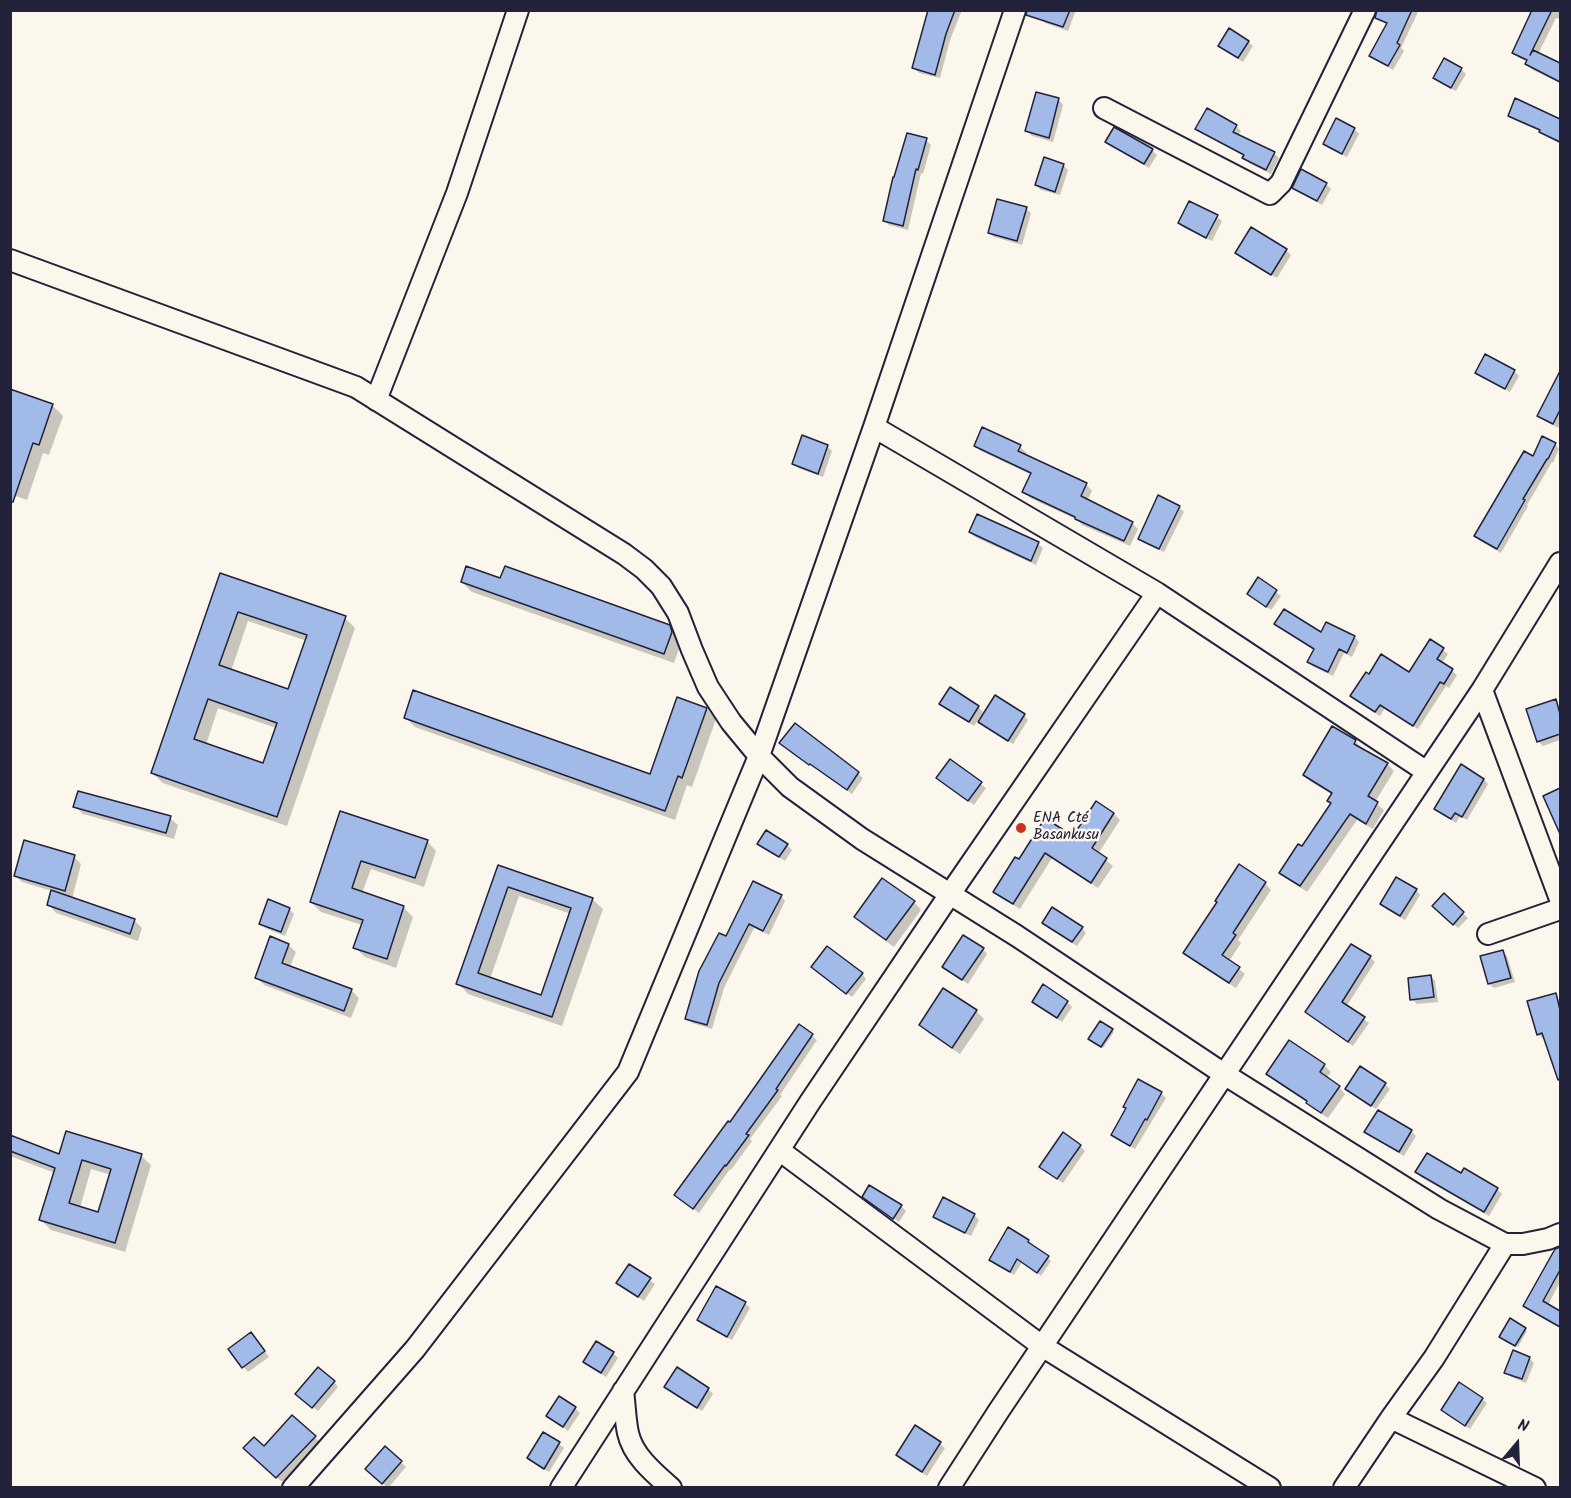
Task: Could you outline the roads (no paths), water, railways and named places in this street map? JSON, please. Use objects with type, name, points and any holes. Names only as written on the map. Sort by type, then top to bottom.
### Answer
[{"type":"street","points":[[376,400],[457,193],[518,10]]},
{"type":"street","points":[[293,1488],[415,1349],[628,1072],[759,756],[874,427],[1015,10]]},
{"type":"street","points":[[1104,108],[1270,194],[1281,183],[1365,10]]},
{"type":"street","points":[[10,260],[356,387],[624,554],[661,586],[678,613],[708,687],[731,722],[759,756],[790,787],[853,832],[1017,936],[1224,1074],[1439,1209],[1505,1244],[1523,1244],[1560,1234]]},
{"type":"street","points":[[874,427],[1157,593],[1427,772]]},
{"type":"street","points":[[949,1488],[1482,690],[1560,563]]},
{"type":"street","points":[[561,1488],[779,1150],[950,894],[1157,593]]},
{"type":"street","points":[[1482,690],[1560,899]]},
{"type":"street","points":[[1488,934],[1560,909]]},
{"type":"street","points":[[779,1150],[1042,1346],[1270,1488]]},
{"type":"street","points":[[1344,1488],[1434,1358],[1505,1244]]},
{"type":"street","points":[[623,1391],[628,1435],[636,1452],[671,1488]]},
{"type":"street","points":[[1391,1418],[1535,1488]]},
{"type":"place","name":"ENA Cté Basankusu","points":[[1021,828]]}]
